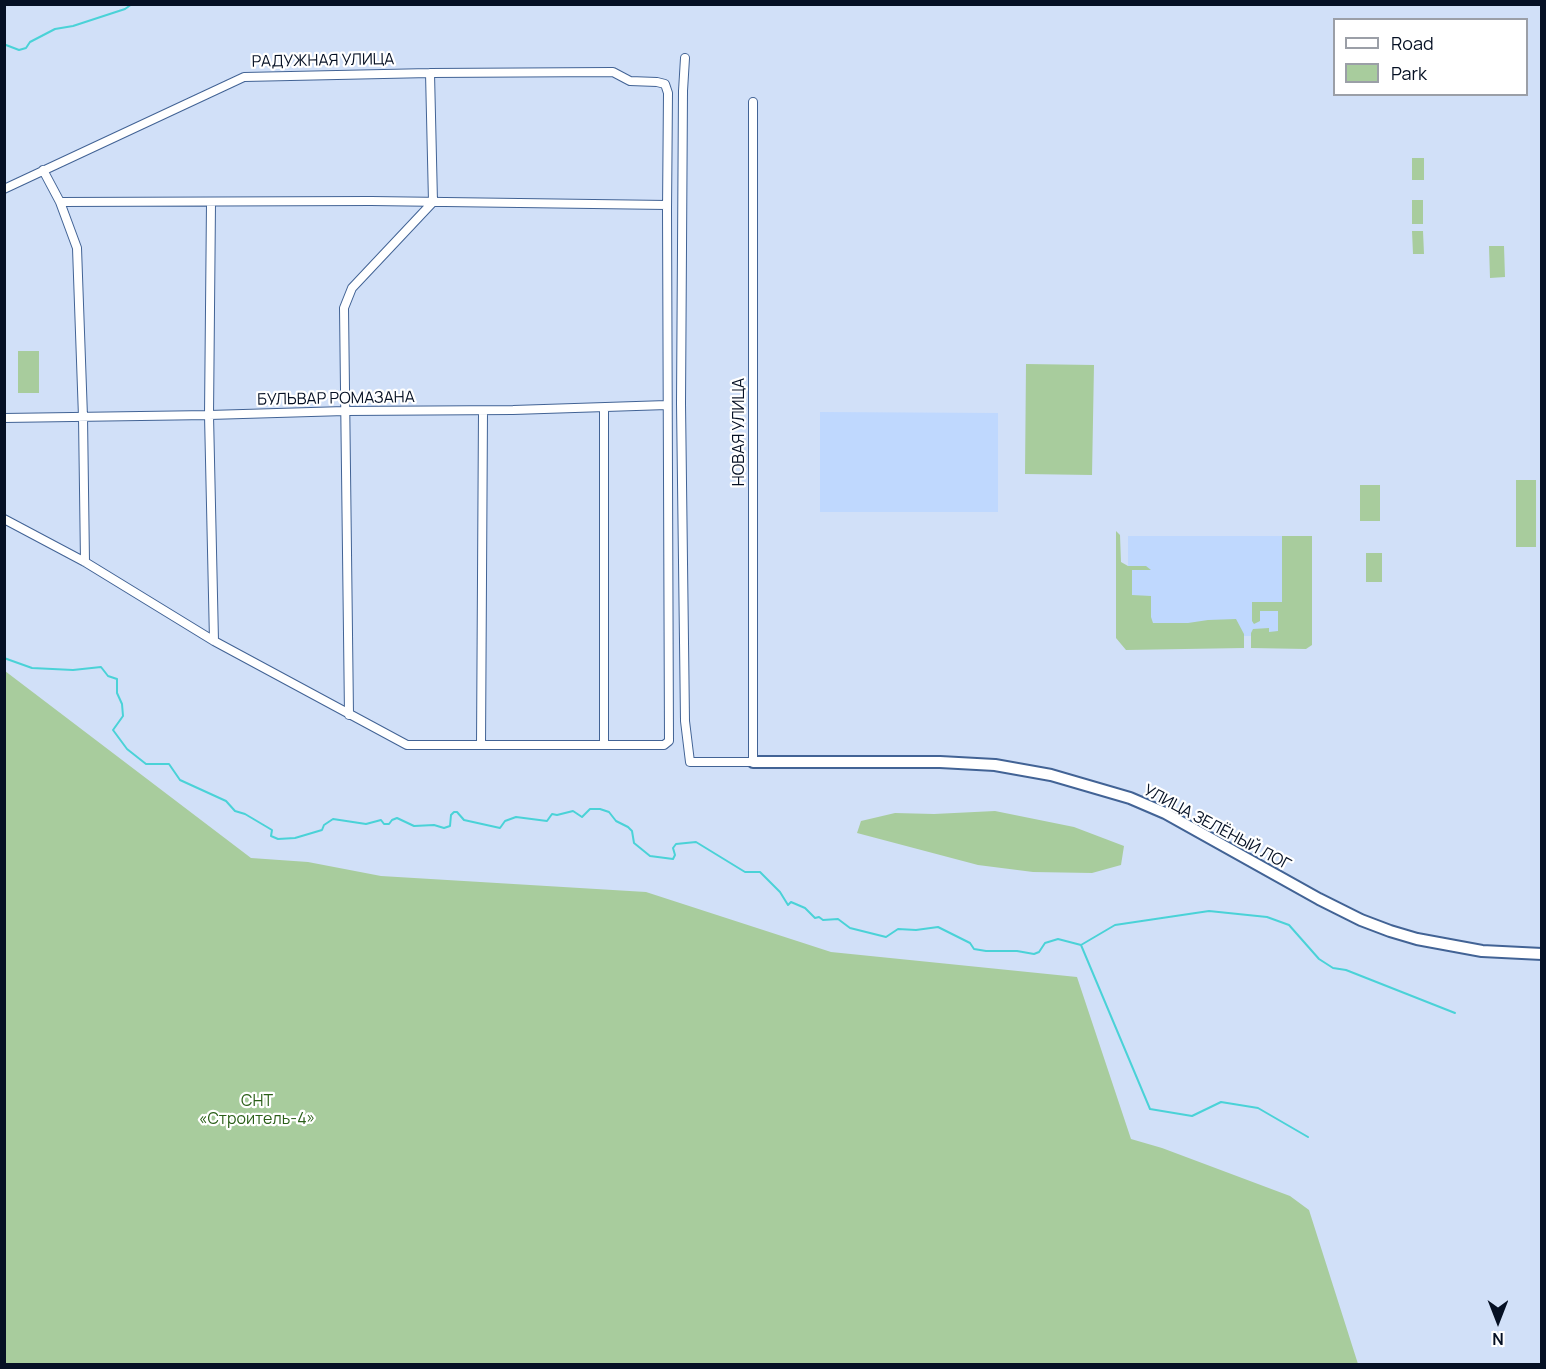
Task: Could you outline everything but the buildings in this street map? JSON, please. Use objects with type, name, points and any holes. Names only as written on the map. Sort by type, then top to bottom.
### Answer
[{"type":"street","name":"УЛИЦА ЗЕЛЁНЫЙ ЛОГ","points":[[685,58],[681,403],[685,721],[690,762],[940,762],[995,765],[1051,775],[1130,798],[1165,813],[1319,899],[1361,920],[1390,931],[1417,939],[1482,951],[1542,954]]},
{"type":"street","name":"РАДУЖНАЯ УЛИЦА","points":[[4,189],[244,77],[613,72],[630,81],[665,84],[668,93],[667,206]]},
{"type":"street","points":[[349,715],[344,308],[352,288],[432,202],[430,73]]},
{"type":"street","name":"НОВАЯ УЛИЦА","points":[[753,102],[753,762]]},
{"type":"street","points":[[43,170],[60,202],[77,248],[85,562]]},
{"type":"street","points":[[4,519],[85,562],[214,641],[407,745],[664,745],[670,739],[667,206],[432,202],[60,202]]},
{"type":"street","points":[[211,203],[209,415],[214,641]]},
{"type":"street","name":"БУЛЬВАР РОМАЗАНА","points":[[4,418],[345,411],[483,411],[668,405]]},
{"type":"street","points":[[604,408],[604,745]]},
{"type":"street","points":[[481,745],[483,411]]},
{"type":"shaded area","points":[[820,412],[998,413],[998,512],[820,512]]},
{"type":"shaded area","points":[[1128,536],[1282,536],[1282,636],[1128,636]]},
{"type":"green space","points":[[1412,158],[1424,158],[1424,180],[1412,180]]},
{"type":"green space","points":[[1412,200],[1423,200],[1423,224],[1412,224]]},
{"type":"green space","points":[[1412,231],[1423,231],[1424,254],[1413,254]]},
{"type":"green space","points":[[1489,246],[1504,246],[1505,277],[1490,278]]},
{"type":"green space","points":[[18,351],[39,351],[39,393],[18,393]]},
{"type":"green space","points":[[1026,364],[1094,365],[1092,475],[1025,474]]},
{"type":"green space","points":[[1516,480],[1536,480],[1536,547],[1516,547]]},
{"type":"green space","points":[[1360,485],[1380,485],[1380,521],[1360,521]]},
{"type":"green space","points":[[1116,531],[1120,535],[1121,562],[1128,566],[1146,566],[1151,570],[1132,570],[1132,595],[1151,596],[1153,623],[1236,619],[1244,634],[1244,648],[1126,650],[1116,638]]},
{"type":"green space","points":[[1282,536],[1312,536],[1312,645],[1306,649],[1251,648],[1253,629],[1269,628],[1269,632],[1278,631],[1278,611],[1260,611],[1260,621],[1254,624],[1252,602],[1282,602]]},
{"type":"green space","points":[[1366,553],[1382,553],[1382,582],[1366,582]]},
{"type":"green space","name":"СНТ «Строитель-4»","points":[[5,671],[251,858],[308,862],[381,876],[646,892],[831,952],[1077,977],[1131,1139],[1162,1148],[1290,1196],[1309,1210],[1358,1364],[5,1364]]},
{"type":"green space","points":[[995,811],[1074,827],[1124,846],[1121,865],[1092,873],[1033,872],[978,865],[857,833],[861,821],[895,813]]},
{"type":"waterway","points":[[4,46],[19,50],[26,48],[30,42],[55,29],[73,26],[125,9],[132,4]]},
{"type":"waterway","points":[[1142,4],[1161,4]]},
{"type":"waterway","points":[[4,658],[32,668],[73,670],[101,667],[108,676],[117,679],[117,693],[122,704],[123,716],[113,730],[127,749],[146,764],[169,764],[180,780],[226,801],[235,811],[245,814],[272,830],[271,836],[278,839],[295,838],[322,830],[324,825],[333,819],[366,824],[381,820],[384,824],[389,824],[397,818],[414,826],[434,825],[444,828],[450,826],[451,815],[457,812],[464,820],[500,828],[505,821],[516,817],[547,821],[552,814],[573,811],[582,817],[590,809],[600,809],[609,812],[616,821],[628,827],[632,831],[634,843],[650,856],[673,859],[675,855],[673,848],[676,844],[696,842],[745,872],[760,872],[780,892],[788,905],[791,902],[805,908],[815,918],[838,919],[850,928],[886,937],[898,929],[916,930],[938,927],[970,943],[974,949],[1034,954],[1039,952],[1045,943],[1058,939],[1081,945],[1115,925],[1209,911],[1267,917],[1289,925],[1319,959],[1333,968],[1346,970],[1455,1013]]},
{"type":"waterway","points":[[1081,945],[1150,1109],[1192,1116],[1221,1102],[1258,1108],[1308,1137]]}]
